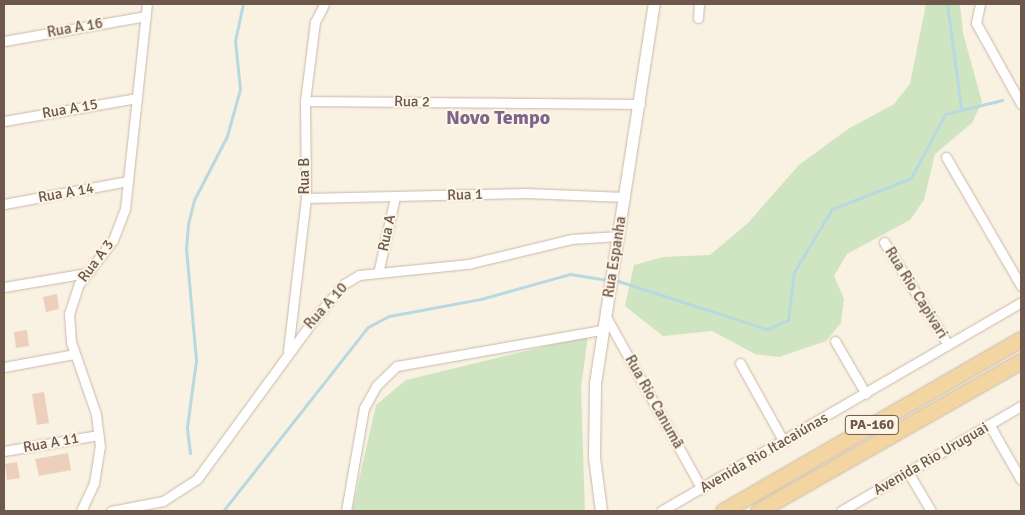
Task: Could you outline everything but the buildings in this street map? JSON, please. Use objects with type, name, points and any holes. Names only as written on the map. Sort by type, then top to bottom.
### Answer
[{"type":"main road","name":"PA-160","points":[[723,511],[1021,339]]},
{"type":"main road","name":"PA-160","points":[[758,511],[1021,361]]},
{"type":"street","name":"Rua A 3","points":[[81,511],[99,464],[99,435],[91,397],[74,354],[69,314],[74,294],[120,228],[128,182],[147,4]]},
{"type":"street","name":"Rua B","points":[[288,351],[306,198],[305,101],[315,22],[324,4]]},
{"type":"street","name":"Rua Espanha","points":[[600,511],[593,425],[602,330],[615,265],[654,4]]},
{"type":"street","points":[[698,18],[699,4]]},
{"type":"street","points":[[980,4],[976,23],[1021,104]]},
{"type":"street","name":"Rua A 16","points":[[4,41],[146,16]]},
{"type":"street","name":"Rua A 15","points":[[4,121],[136,98]]},
{"type":"street","name":"Rua 2","points":[[305,101],[640,104]]},
{"type":"street","points":[[946,157],[1021,286]]},
{"type":"street","name":"Rua A 14","points":[[4,204],[128,182]]},
{"type":"street","name":"Rua 1","points":[[306,198],[526,193],[625,197]]},
{"type":"street","name":"Rua A","points":[[379,269],[395,197]]},
{"type":"street","name":"Rua A 10","points":[[111,511],[164,501],[197,479],[262,395],[288,351],[344,284],[379,269],[468,264],[571,239],[619,236]]},
{"type":"street","name":"Rua Rio Capivari","points":[[884,242],[948,345]]},
{"type":"street","points":[[4,287],[87,273]]},
{"type":"street","name":"Avenida Rio Itacaiúnas","points":[[661,511],[784,442],[1021,302]]},
{"type":"street","name":"Rua Rio Canumã","points":[[606,315],[702,489]]},
{"type":"street","points":[[346,511],[364,408],[376,386],[397,366],[602,330]]},
{"type":"street","points":[[835,341],[866,394]]},
{"type":"street","points":[[4,367],[74,354]]},
{"type":"street","points":[[740,364],[784,442]]},
{"type":"street","name":"Avenida Rio Uruguai","points":[[841,511],[1021,406]]},
{"type":"street","points":[[990,424],[1021,480]]},
{"type":"street","name":"Rua A 11","points":[[4,451],[99,435]]},
{"type":"street","points":[[908,472],[931,511]]},
{"type":"green space","points":[[926,4],[960,4],[963,33],[982,102],[972,123],[935,154],[924,200],[910,220],[847,254],[834,276],[844,299],[841,323],[826,341],[779,357],[755,354],[712,331],[663,336],[625,306],[634,265],[663,257],[710,255],[748,223],[799,165],[848,129],[894,104],[910,84]]},
{"type":"green space","points":[[588,336],[581,388],[585,511],[352,511],[376,405],[406,380]]},
{"type":"waterway","points":[[190,453],[187,427],[196,360],[186,248],[188,224],[194,200],[227,136],[240,89],[235,41],[243,4]]},
{"type":"waterway","points":[[947,4],[961,108]]},
{"type":"waterway","points":[[615,280],[767,329],[788,320],[794,272],[832,209],[911,178],[945,114],[1002,100]]},
{"type":"waterway","points":[[223,511],[368,327],[389,316],[481,299],[570,274],[608,280]]},
{"type":"district","name":"Novo Tempo","points":[[498,117]]}]
